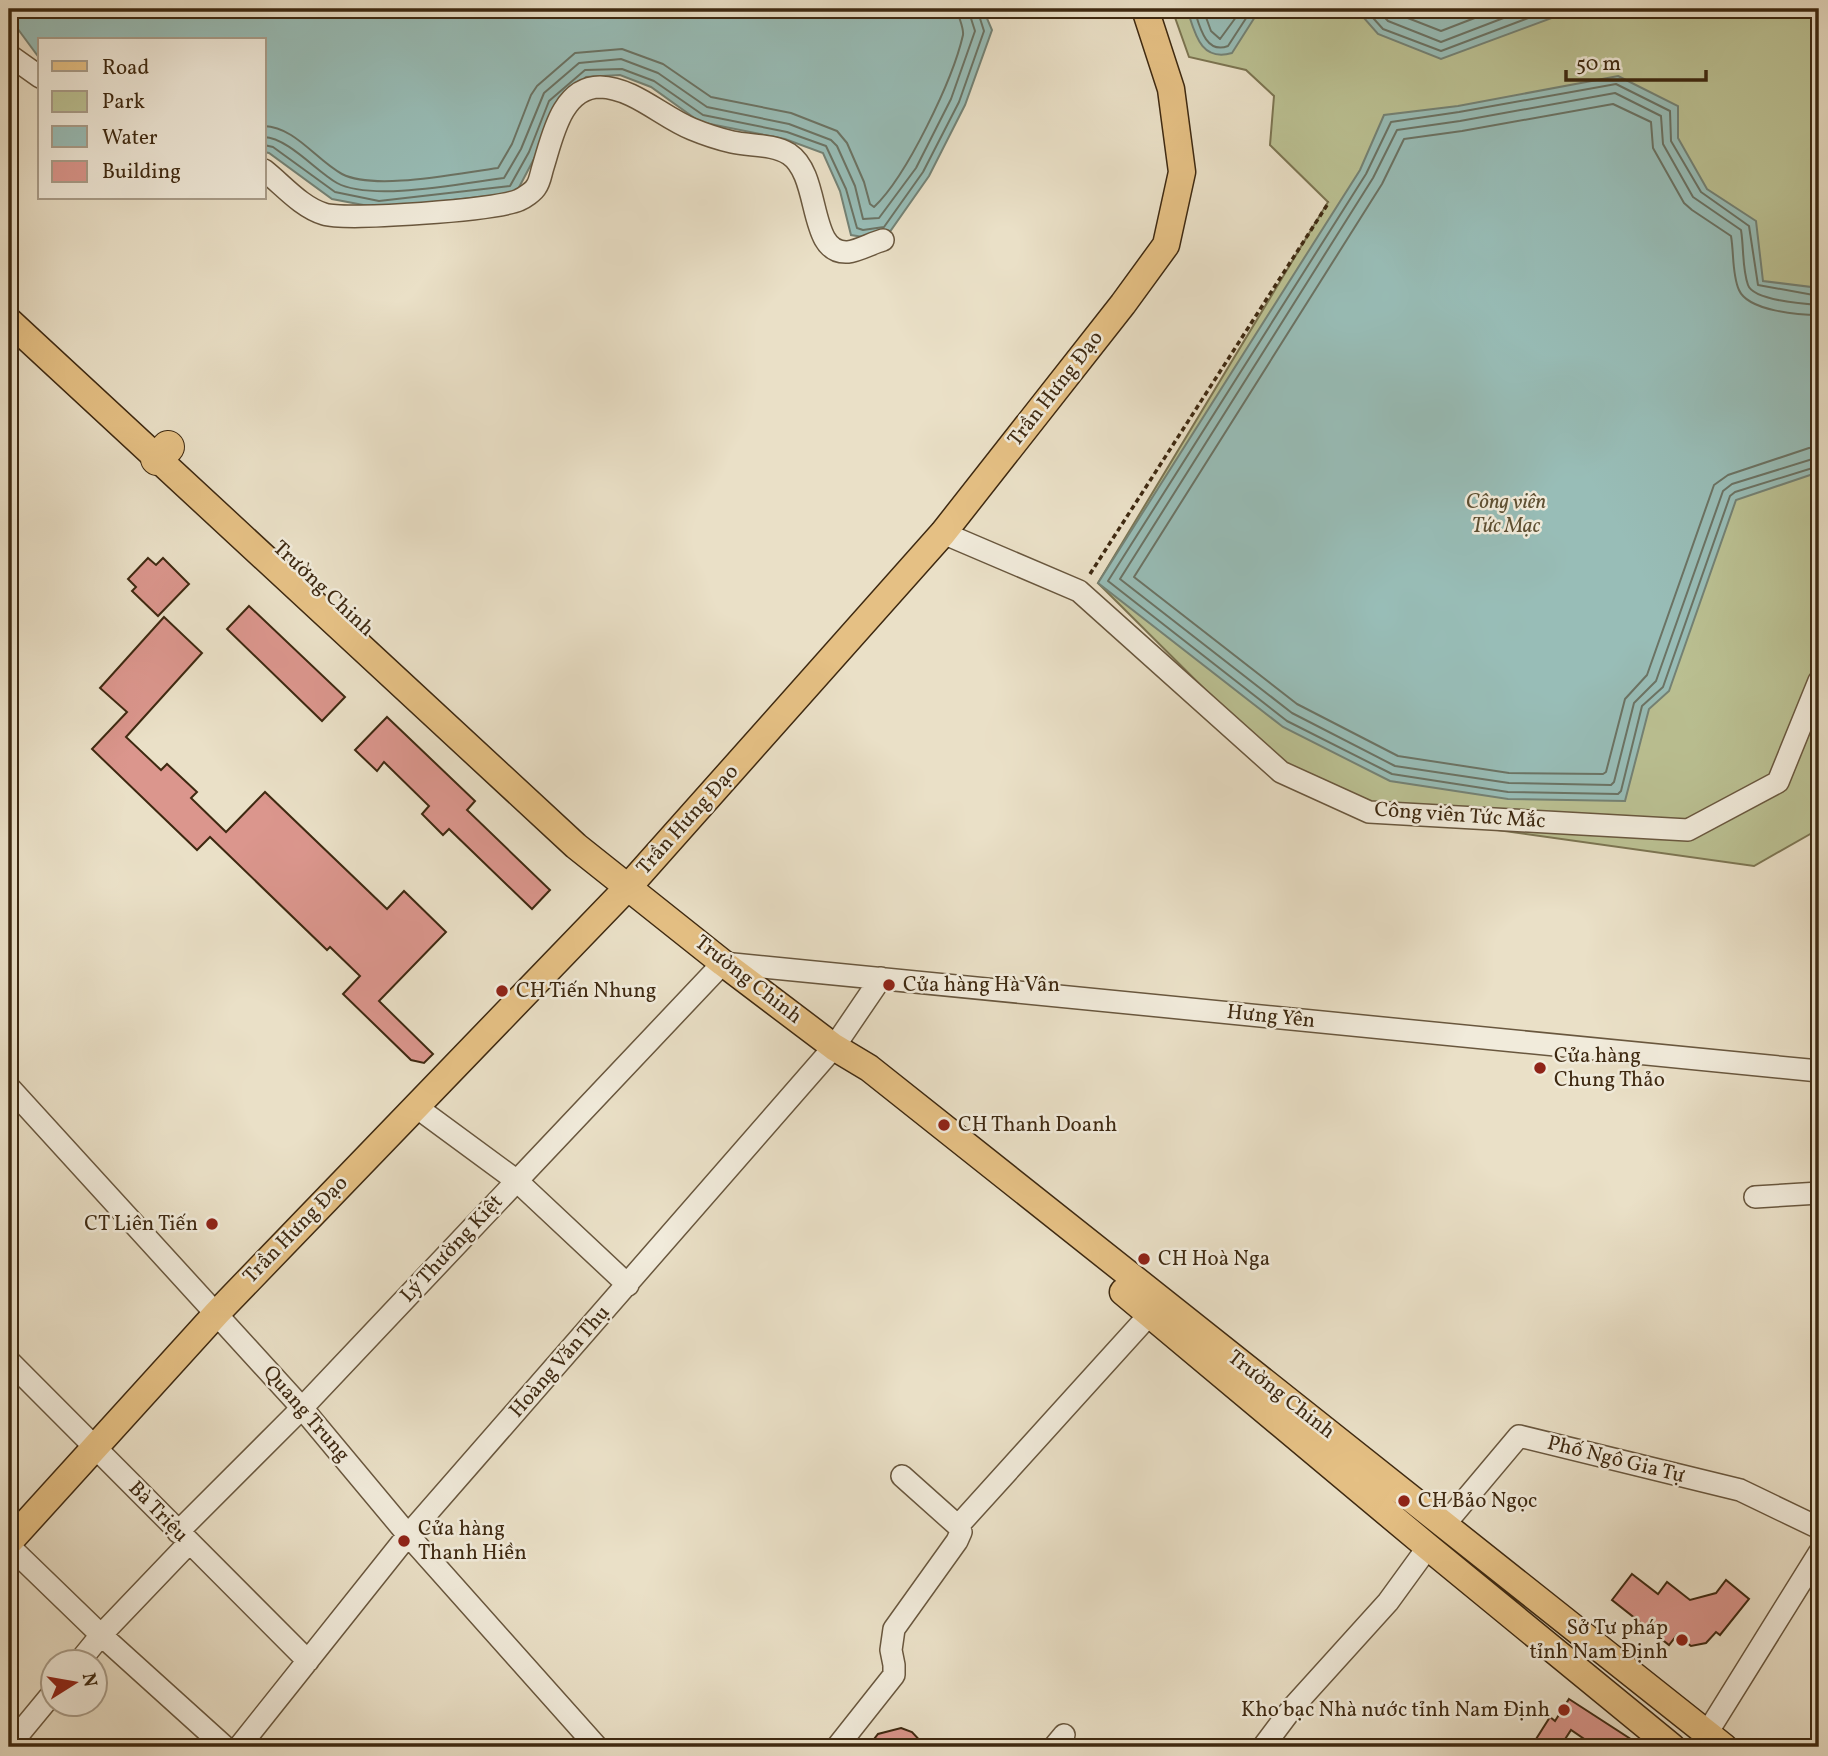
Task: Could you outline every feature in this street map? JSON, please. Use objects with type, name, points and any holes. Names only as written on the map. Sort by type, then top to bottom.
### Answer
[{"type":"main road","name":"Trần Hưng Đạo","points":[[9,1544],[94,1446],[217,1313],[629,886],[943,533],[1123,304],[1166,245],[1182,172],[1171,89],[1145,9]]},
{"type":"main road","name":"Trường Chinh","points":[[9,300],[163,453]]},
{"type":"main road","name":"Trường Chinh","points":[[9,321],[163,453],[592,836],[629,886],[723,963],[834,1047],[869,1068],[1075,1241],[1445,1524],[1712,1742]]},
{"type":"main road","name":"Trường Chinh","points":[[1075,1241],[1150,1314],[1427,1547],[1672,1747]]},
{"type":"main road","points":[[1427,1547],[1445,1524]]},
{"type":"street","points":[[9,55],[38,76]]},
{"type":"street","points":[[266,172],[298,200],[323,214],[349,218],[481,208],[519,200],[536,187],[563,109],[580,93],[599,87],[626,93],[690,128],[732,142],[769,147],[789,154],[806,174],[814,198],[820,233],[831,247],[847,252],[883,240]]},
{"type":"street","name":"Công viên Tức Mắc","points":[[943,533],[1079,591],[1281,772],[1369,812],[1688,830],[1778,782],[1819,681]]},
{"type":"street","name":"Hưng Yên","points":[[723,963],[1819,1071]]},
{"type":"street","name":"Lý Thường Kiệt","points":[[90,1648],[183,1538],[302,1408],[723,963]]},
{"type":"street","name":"Hoàng Văn Thụ","points":[[239,1747],[408,1535],[834,1047],[881,978]]},
{"type":"street","name":"Quang Trung","points":[[9,1087],[302,1408],[408,1535],[597,1747]]},
{"type":"street","points":[[415,1106],[517,1181],[628,1285]]},
{"type":"street","points":[[1755,1197],[1819,1194]]},
{"type":"street","points":[[958,1526],[1150,1314]]},
{"type":"street","name":"Bà Triệu","points":[[9,1361],[308,1661]]},
{"type":"street","name":"Phố Ngô Gia Tự","points":[[1445,1524],[1519,1436],[1740,1490],[1819,1528]]},
{"type":"street","points":[[837,1747],[894,1675],[891,1650],[894,1629],[961,1532],[958,1526],[902,1476]]},
{"type":"street","points":[[9,1544],[101,1635],[225,1747]]},
{"type":"street","points":[[1263,1747],[1293,1707],[1388,1602],[1427,1547]]},
{"type":"street","points":[[1712,1742],[1819,1553]]},
{"type":"street","points":[[9,1746],[38,1710]]},
{"type":"path","points":[[1079,591],[1329,202]]},
{"type":"green space","name":"Công viên Tức Mạc","points":[[1172,9],[1819,9],[1819,829],[1754,866],[1369,812],[1294,778],[1098,583],[1328,202],[1270,145],[1274,96],[1246,70],[1189,57]]},
{"type":"water","points":[[9,9],[983,9],[992,30],[965,105],[929,176],[889,233],[863,237],[851,235],[840,191],[823,153],[785,139],[700,122],[651,87],[620,75],[586,77],[555,105],[536,155],[516,193],[379,208],[332,199],[266,152],[266,38],[38,38],[38,56],[9,17]]},
{"type":"water","points":[[1187,9],[1260,9],[1232,53],[1221,55],[1206,49],[1200,43]]},
{"type":"water","points":[[1356,9],[1576,9],[1441,59],[1378,34]]},
{"type":"water","name":"Công viên Tức Mạc","points":[[1618,76],[1678,106],[1678,138],[1707,189],[1756,221],[1763,281],[1819,288],[1819,472],[1736,500],[1669,691],[1649,709],[1625,801],[1508,799],[1390,781],[1283,727],[1098,583],[1360,170],[1384,115],[1458,106]]},
{"type":"building","points":[[148,558],[156,565],[163,558],[189,584],[158,616],[132,591],[136,587],[128,579]]},
{"type":"building","points":[[249,606],[345,697],[322,721],[227,629]]},
{"type":"building","points":[[164,617],[202,653],[126,737],[161,770],[167,764],[197,792],[191,798],[226,832],[265,792],[387,909],[404,891],[446,932],[379,1001],[433,1054],[424,1063],[411,1060],[343,994],[360,976],[330,947],[327,950],[210,837],[197,850],[92,749],[127,712],[100,688]]},
{"type":"building","points":[[387,717],[475,801],[467,810],[550,890],[532,909],[449,829],[443,835],[422,814],[429,806],[384,762],[377,771],[355,750]]},
{"type":"building","points":[[1632,1574],[1658,1594],[1667,1582],[1690,1600],[1716,1593],[1726,1580],[1749,1599],[1720,1635],[1716,1632],[1706,1643],[1691,1646],[1677,1635],[1669,1645],[1612,1600]]},
{"type":"building","points":[[1569,1699],[1643,1747],[1596,1747],[1571,1730],[1560,1747],[1531,1747],[1550,1717],[1555,1721]]},
{"type":"building","points":[[901,1728],[912,1732],[926,1747],[868,1747],[878,1734]]},
{"type":"place","name":"Cửa hàng Hà Vân","points":[[889,985]]},
{"type":"place","name":"CH Tiến Nhung","points":[[502,991]]},
{"type":"place","name":"Cửa hàng Chung Thảo","points":[[1540,1068]]},
{"type":"place","name":"CH Thanh Doanh","points":[[944,1125]]},
{"type":"place","name":"CT Liên Tiến","points":[[212,1224]]},
{"type":"place","name":"CH Hoà Nga","points":[[1144,1259]]},
{"type":"place","name":"CH Bảo Ngọc","points":[[1404,1501]]},
{"type":"place","name":"Cửa hàng Thanh Hiền","points":[[404,1541]]},
{"type":"place","name":"Sở Tư pháp tỉnh Nam Định","points":[[1682,1640]]},
{"type":"place","name":"Kho bạc Nhà nước tỉnh Nam Định","points":[[1564,1710]]}]
